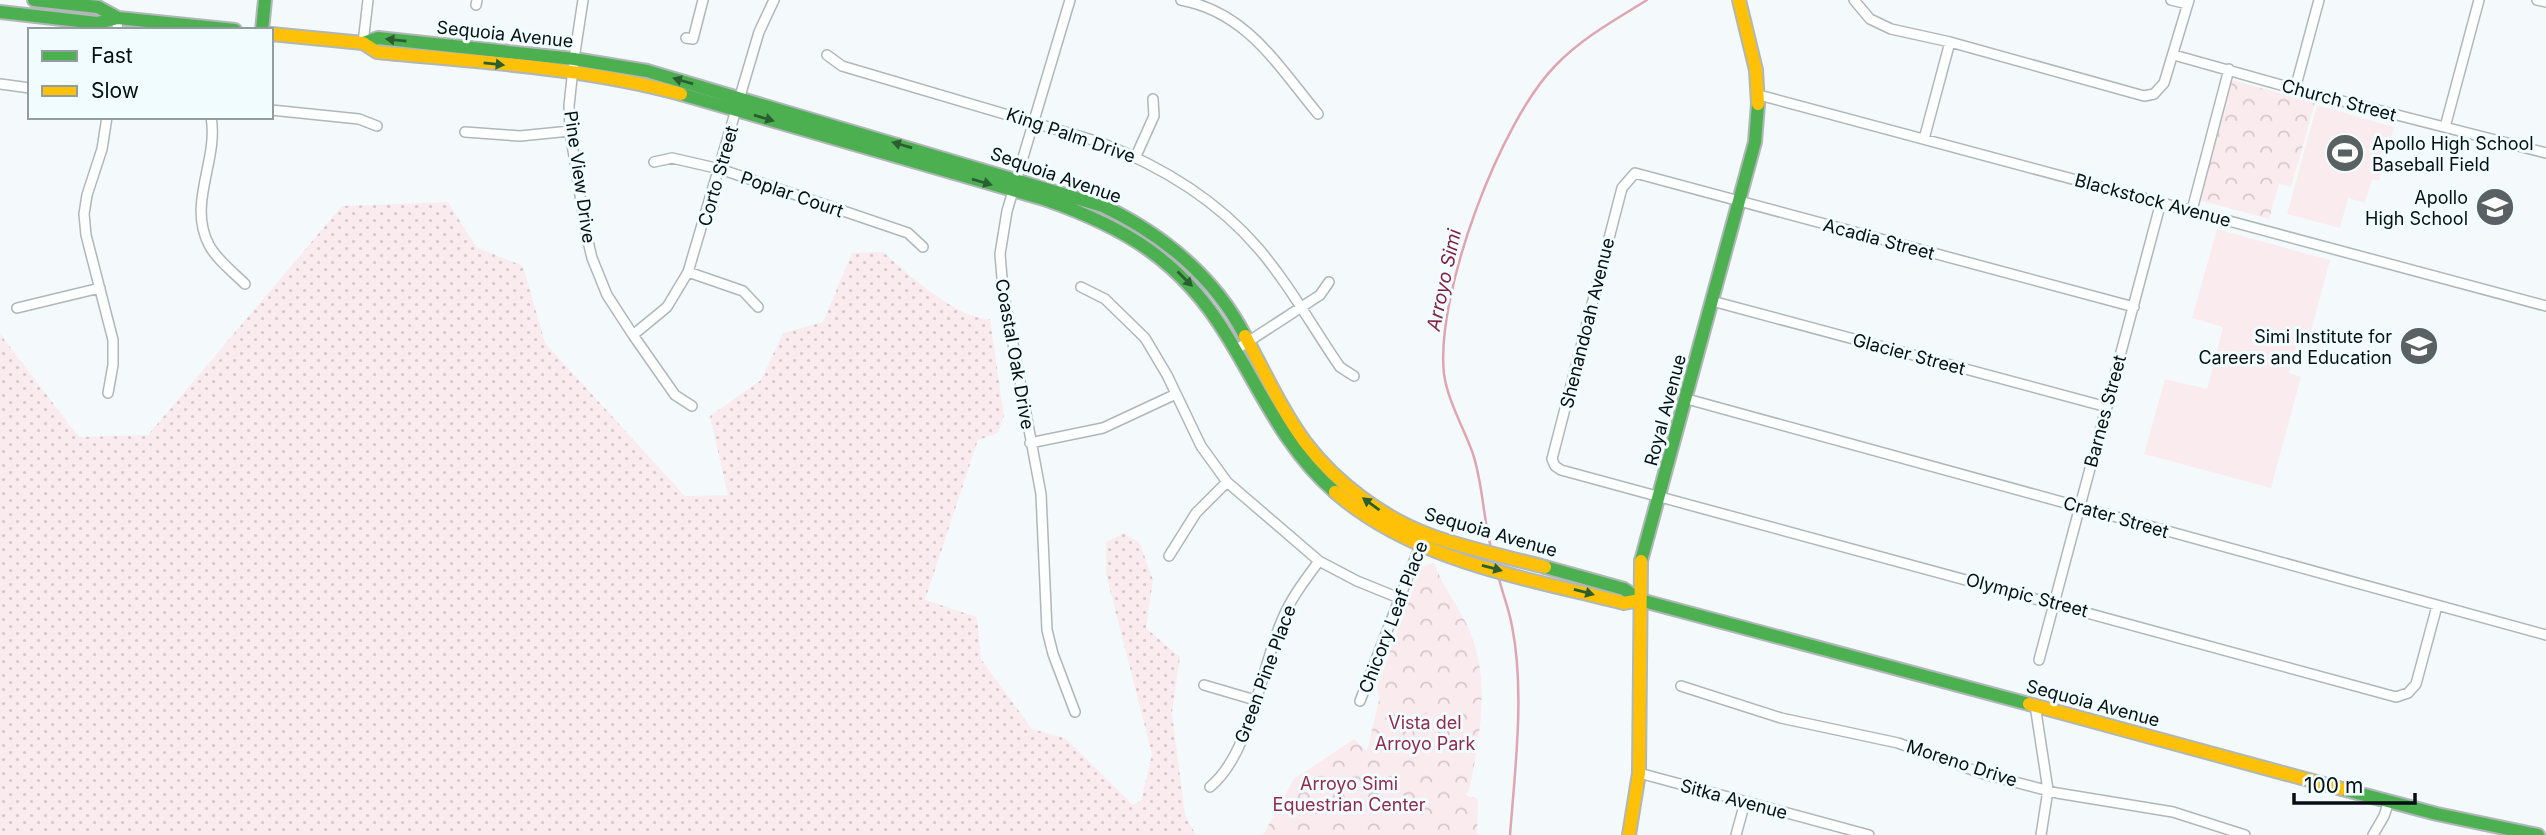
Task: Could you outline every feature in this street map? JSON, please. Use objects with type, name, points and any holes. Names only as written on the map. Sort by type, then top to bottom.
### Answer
[{"type":"main road","points":[[34,0],[98,7],[117,24]]},
{"type":"main road","points":[[262,28],[265,0]]},
{"type":"main road","name":"Royal Avenue","points":[[1629,835],[1639,774],[1641,562],[1755,142],[1759,94],[1756,68],[1739,0]]},
{"type":"main road","points":[[0,12],[97,23],[196,28]]},
{"type":"main road","name":"Sequoia Avenue","points":[[273,34],[363,43],[378,38],[573,66],[647,71],[738,104],[1015,185],[1103,206],[1132,220],[1160,239],[1215,290],[1249,342],[1286,413],[1306,443],[1328,468],[1385,514],[1425,534],[1624,589],[1640,600],[2446,816],[2538,835]]},
{"type":"main road","name":"Sequoia Avenue","points":[[1015,185],[1094,217],[1153,250],[1181,275],[1204,299],[1237,349],[1258,392],[1286,438],[1320,480],[1354,509],[1380,526],[1420,546],[1457,558],[1624,603],[1640,600]]},
{"type":"street","points":[[363,43],[368,0]]},
{"type":"street","name":"Pine View Drive","points":[[583,0],[569,106],[570,131],[592,258],[607,295],[633,335],[675,395],[692,406]]},
{"type":"street","points":[[685,38],[693,39],[704,0]]},
{"type":"street","name":"Corto Street","points":[[633,335],[667,307],[688,272],[759,32],[774,0]]},
{"type":"street","name":"Coastal Oak Drive","points":[[1070,0],[1003,230],[1001,273],[1043,511],[1046,630],[1075,712]]},
{"type":"street","points":[[1181,0],[1196,1],[1222,13],[1247,30],[1318,114]]},
{"type":"street","points":[[1854,0],[1863,12],[1879,24],[2144,96],[2154,94],[2164,83],[2174,55],[2188,2],[2171,0]]},
{"type":"street","points":[[2295,89],[2319,0]]},
{"type":"street","points":[[2445,127],[2479,0]]},
{"type":"street","points":[[2537,0],[2546,2]]},
{"type":"street","points":[[1924,139],[1950,42]]},
{"type":"street","name":"King Palm Drive","points":[[827,55],[842,66],[1099,142],[1136,156],[1191,188],[1236,225],[1258,248],[1340,367],[1354,376]]},
{"type":"street","name":"Church Street","points":[[2174,55],[2546,153]]},
{"type":"street","points":[[2192,210],[2229,69]]},
{"type":"street","points":[[0,84],[28,88]]},
{"type":"street","name":"Blackstock Avenue","points":[[1759,94],[2546,306]]},
{"type":"street","points":[[1136,156],[1154,116],[1153,99]]},
{"type":"street","points":[[273,110],[359,119],[377,126]]},
{"type":"street","points":[[107,119],[102,149],[87,195],[84,214],[86,235],[113,340],[113,365],[108,393]]},
{"type":"street","points":[[211,119],[212,152],[201,195],[204,233],[209,246],[245,284]]},
{"type":"street","points":[[465,132],[520,136],[570,131]]},
{"type":"street","name":"Poplar Court","points":[[654,162],[672,158],[720,169],[908,233],[923,247]]},
{"type":"street","name":"Acadia Street","points":[[1626,181],[1636,173],[2134,307]]},
{"type":"street","name":"Shenandoah Avenue","points":[[1555,466],[1552,459],[1626,181]]},
{"type":"street","name":"Barnes Street","points":[[2039,660],[2161,202]]},
{"type":"street","points":[[688,272],[743,291],[758,307]]},
{"type":"street","points":[[1237,349],[1321,295],[1329,282]]},
{"type":"street","points":[[1081,287],[1097,293],[1113,305],[1145,338],[1201,446],[1227,482],[1319,561],[1357,582],[1399,598]]},
{"type":"street","points":[[17,308],[100,288]]},
{"type":"street","name":"Glacier Street","points":[[1712,301],[2107,407]]},
{"type":"street","points":[[1030,443],[1103,428],[1176,394]]},
{"type":"street","name":"Crater Street","points":[[1687,399],[1983,478],[2546,635]]},
{"type":"street","name":"Olympic Street","points":[[1555,466],[1561,470],[2396,696],[2408,693],[2416,684],[2437,606]]},
{"type":"street","points":[[1169,556],[1196,513],[1227,482]]},
{"type":"street","name":"Chicory Leaf Place","points":[[1360,701],[1425,534]]},
{"type":"street","name":"Green Pine Place","points":[[1210,787],[1221,778],[1239,745],[1282,619],[1295,594],[1319,561]]},
{"type":"street","points":[[1204,685],[1255,700]]},
{"type":"street","name":"Moreno Drive","points":[[1681,686],[1781,718],[1898,743],[1984,774],[2048,790],[2173,812],[2245,835]]},
{"type":"street","points":[[2035,705],[2048,790],[2041,835]]},
{"type":"street","name":"Sitka Avenue","points":[[1639,774],[1840,831],[1869,835]]},
{"type":"street","points":[[2373,835],[2389,801]]},
{"type":"street","points":[[1736,835],[1745,802]]},
{"type":"green space","points":[[2232,80],[2315,103],[2291,187],[2279,184],[2269,219],[2199,200]]},
{"type":"green space","name":"Apollo High School Baseball Field","points":[[2317,105],[2394,127],[2379,181],[2372,179],[2365,203],[2348,198],[2340,228],[2287,214]]},
{"type":"green space","points":[[448,202],[476,247],[523,266],[545,343],[685,496],[728,495],[710,416],[761,380],[783,333],[823,322],[852,253],[883,252],[948,304],[977,317],[990,319],[1004,416],[998,433],[978,440],[925,600],[977,617],[981,659],[1032,729],[1065,738],[1133,805],[1141,801],[1152,754],[1106,574],[1106,542],[1124,533],[1140,543],[1153,580],[1146,628],[1180,657],[1172,713],[1185,815],[1196,835],[0,835],[0,334],[79,437],[148,435],[342,206]]},
{"type":"green space","points":[[2217,229],[2330,260],[2309,339],[2299,337],[2289,373],[2301,377],[2271,488],[2144,454],[2165,379],[2207,389],[2223,327],[2192,318]]},
{"type":"green space","points":[[1434,563],[1467,625],[1479,666],[1482,686],[1480,728],[1469,791],[1465,795],[1478,799],[1477,835],[1263,835],[1294,779],[1354,739],[1367,751],[1379,700],[1377,687],[1421,567]]},
{"type":"green space","points":[[1453,711],[1454,729],[1424,731],[1422,714]]},
{"type":"waterway","name":"Arroyo Simi","points":[[1491,548],[1476,466],[1449,395],[1444,374],[1444,340],[1461,256],[1494,167],[1535,91],[1556,65],[1577,46],[1647,0]]},
{"type":"waterway","name":"Arroyo Simi","points":[[1498,575],[1512,626],[1518,677],[1518,730],[1510,835]]},
{"type":"traffic: fast","points":[[34,0],[98,7],[118,18]]},
{"type":"traffic: fast","points":[[262,28],[265,0]]},
{"type":"traffic: fast","points":[[0,12],[97,23],[118,18],[216,28]]},
{"type":"traffic: fast","points":[[363,43],[378,38],[574,59],[647,71],[1103,206],[1146,230],[1185,259],[1218,295],[1245,336]]},
{"type":"traffic: fast","points":[[681,94],[1044,199],[1126,235],[1171,267],[1210,310],[1288,438],[1317,475],[1335,492]]},
{"type":"traffic: fast","points":[[1641,561],[1755,142],[1758,104]]},
{"type":"traffic: fast","points":[[1545,567],[1624,589],[1640,600],[2029,704]]},
{"type":"traffic: fast","points":[[2342,789],[2437,814],[2538,835]]},
{"type":"traffic: slow","points":[[1739,0],[1756,70],[1758,104]]},
{"type":"traffic: slow","points":[[273,34],[363,43],[377,52],[568,71],[681,94]]},
{"type":"traffic: slow","points":[[1245,336],[1280,403],[1305,442],[1331,472],[1362,498],[1396,520],[1432,536],[1545,567]]},
{"type":"traffic: slow","points":[[1335,492],[1366,516],[1435,551],[1510,575],[1624,603],[1640,600]]},
{"type":"traffic: slow","points":[[1629,835],[1639,773],[1641,561]]},
{"type":"traffic: slow","points":[[2029,704],[2342,789]]},
{"type":"place","name":"Apollo High School Baseball Field","points":[[2345,153]]},
{"type":"place","name":"Apollo High School","points":[[2495,207]]},
{"type":"place","name":"Simi Institute for Careers and Education","points":[[2419,346]]},
{"type":"park label","name":"Vista del Arroyo Park","points":[[1425,732]]},
{"type":"park label","name":"Arroyo Simi Equestrian Center","points":[[1349,793]]}]
